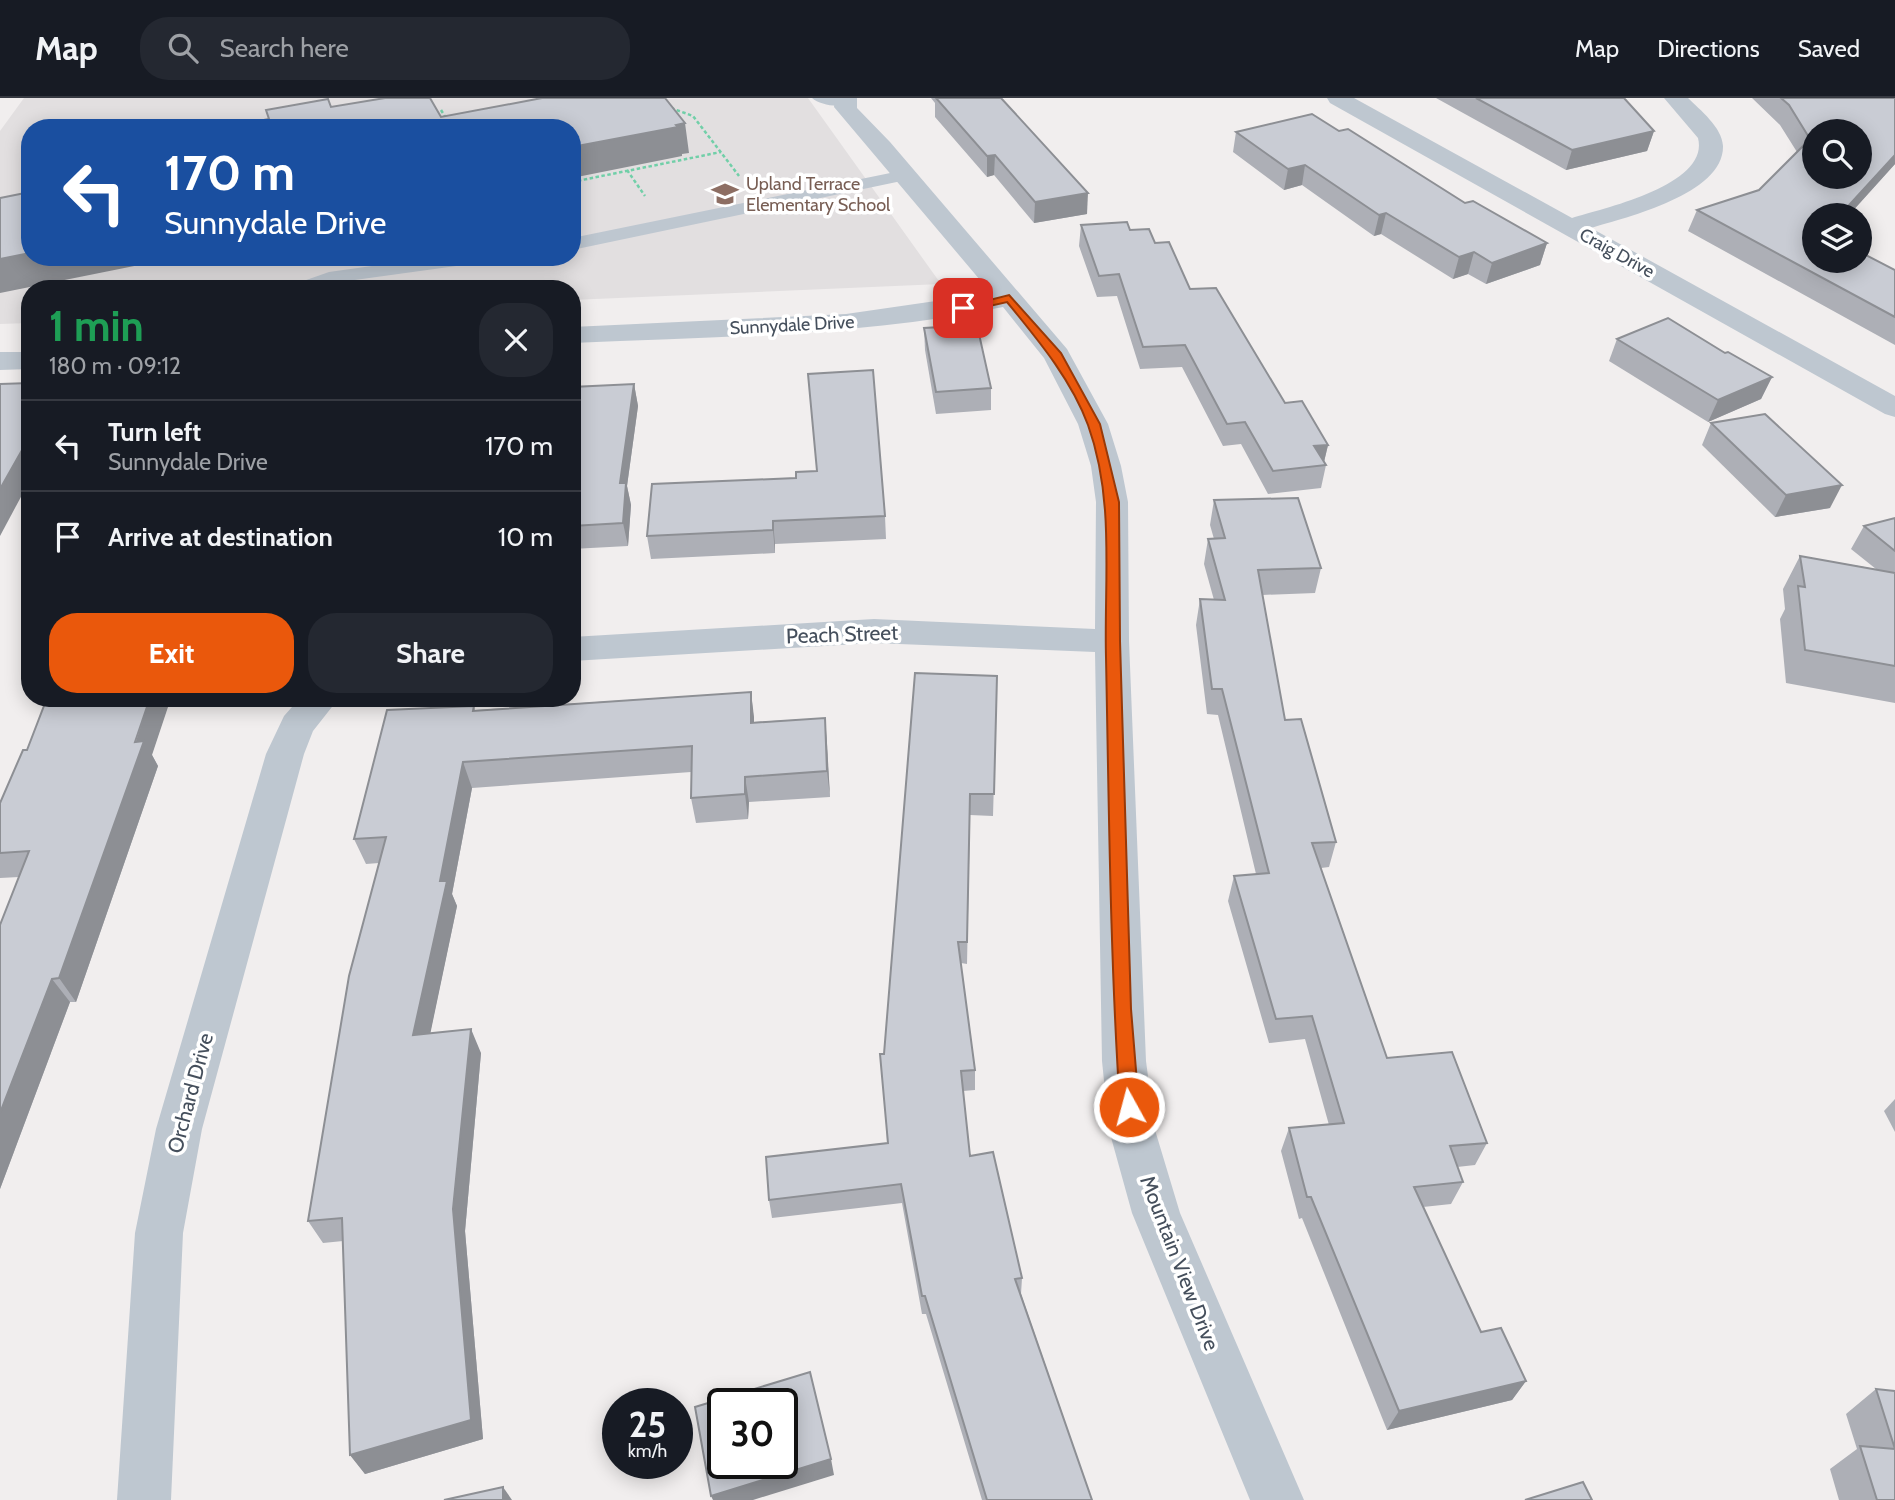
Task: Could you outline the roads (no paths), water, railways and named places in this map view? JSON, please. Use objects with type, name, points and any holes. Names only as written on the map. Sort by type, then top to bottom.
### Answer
[{"type":"street","name":"Craig Drive","points":[[1338,98],[1895,408]]},
{"type":"street","points":[[1570,227],[1675,190],[1695,179],[1705,169],[1711,146],[1707,134],[1675,98]]},
{"type":"street","name":"Mountain View Drive","points":[[837,99],[905,174],[1057,355],[1093,424],[1112,502],[1112,641],[1124,1061],[1132,1130],[1156,1213],[1277,1500]]},
{"type":"street","name":"Sunnydale Drive","points":[[581,335],[865,322],[925,316],[1009,298]]},
{"type":"street","points":[[0,361],[21,360]]},
{"type":"street","name":"Peach Street","points":[[581,648],[874,631],[1112,641]]},
{"type":"street","name":"Orchard Drive","points":[[144,1500],[159,1233],[178,1129],[285,754],[297,725],[312,707]]},
{"type":"lane","points":[[581,242],[905,174]]},
{"type":"lane","points":[[324,280],[414,266]]},
{"type":"place","name":"Upland Terrace Elementary School","points":[[725,194]]}]
